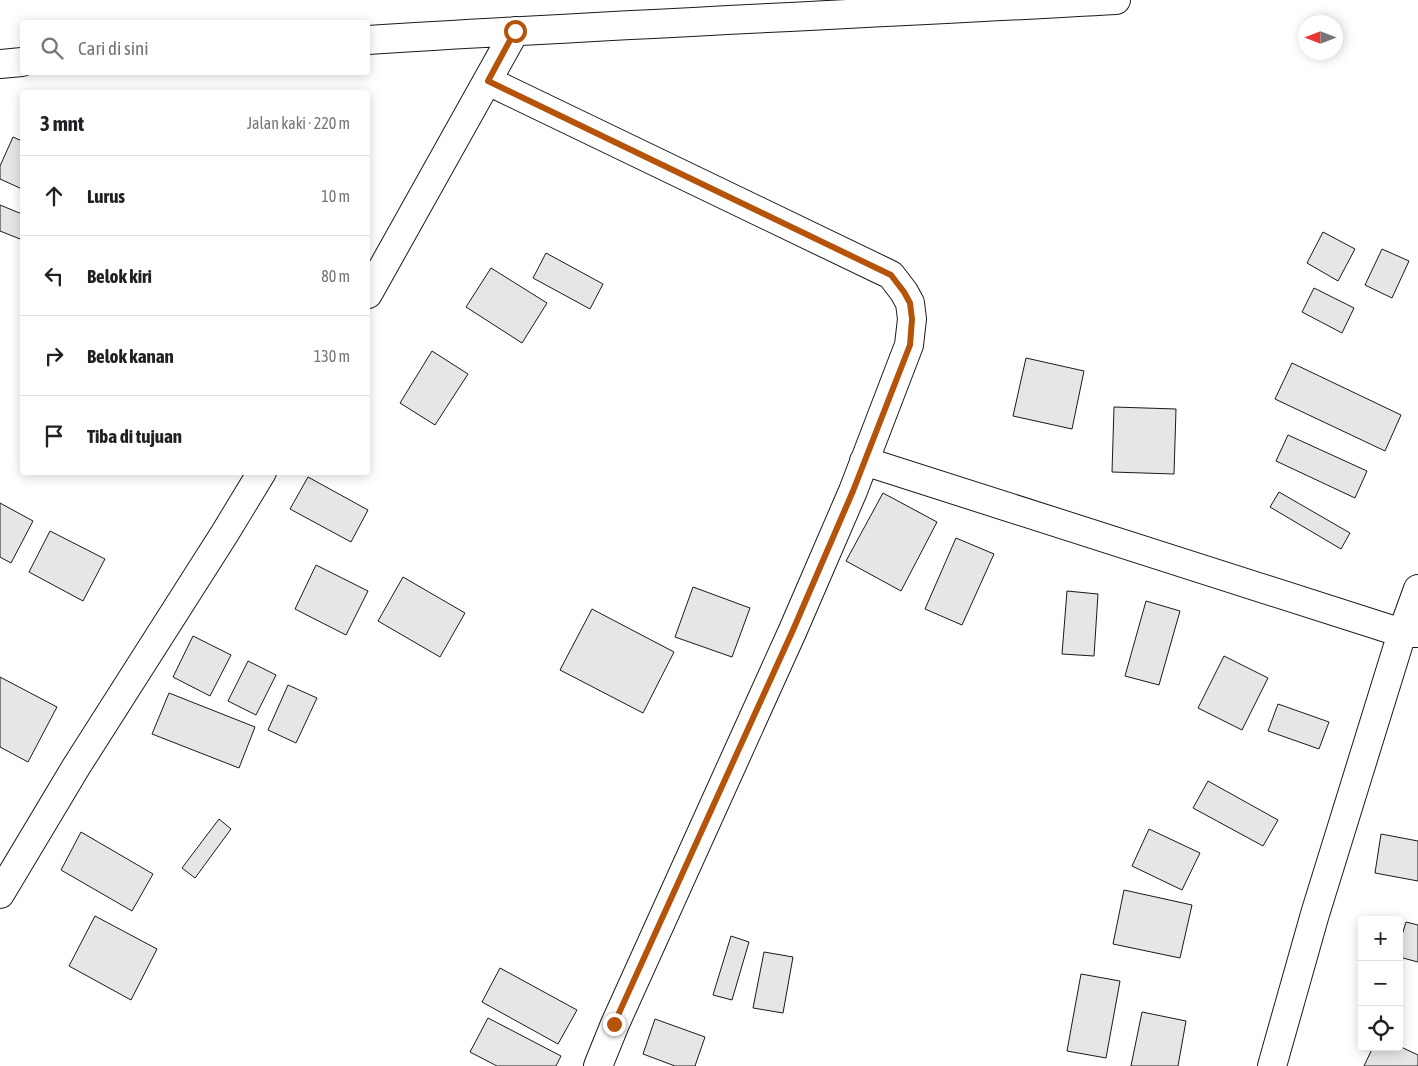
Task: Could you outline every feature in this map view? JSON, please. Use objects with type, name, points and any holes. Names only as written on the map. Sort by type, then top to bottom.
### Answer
[{"type":"street","points":[[370,40],[1116,0]]},
{"type":"street","points":[[370,290],[515,31]]},
{"type":"street","points":[[0,64],[20,62]]},
{"type":"street","points":[[488,81],[891,275],[910,303],[912,319],[910,345],[853,491],[793,630],[614,1024],[598,1066]]},
{"type":"street","points":[[864,461],[1410,633]]},
{"type":"street","points":[[0,894],[76,766],[226,533],[260,475]]},
{"type":"street","points":[[1272,1066],[1315,914],[1410,633],[1418,590]]},
{"type":"building","points":[[13,137],[20,140],[20,188],[0,179],[0,166]]},
{"type":"building","points":[[0,205],[20,213],[20,239],[0,231]]},
{"type":"building","points":[[1323,232],[1355,249],[1338,281],[1307,263]]},
{"type":"building","points":[[1382,249],[1409,261],[1392,298],[1365,285]]},
{"type":"building","points":[[546,253],[603,284],[590,309],[533,278]]},
{"type":"building","points":[[491,268],[547,303],[522,343],[466,307]]},
{"type":"building","points":[[1314,288],[1354,308],[1342,333],[1302,312]]},
{"type":"building","points":[[432,351],[468,374],[435,425],[400,403]]},
{"type":"building","points":[[1026,358],[1084,371],[1072,429],[1013,416]]},
{"type":"building","points":[[1292,363],[1401,415],[1385,451],[1275,399]]},
{"type":"building","points":[[1114,407],[1176,409],[1174,474],[1112,472]]},
{"type":"building","points":[[1288,435],[1367,471],[1355,498],[1276,461]]},
{"type":"building","points":[[308,477],[368,510],[351,542],[290,509]]},
{"type":"building","points":[[1279,492],[1350,533],[1341,549],[1270,507]]},
{"type":"building","points":[[883,493],[937,522],[901,591],[846,561]]},
{"type":"building","points":[[0,503],[33,521],[11,563],[0,557]]},
{"type":"building","points":[[50,531],[105,559],[83,601],[29,572]]},
{"type":"building","points":[[956,538],[994,554],[962,625],[925,609]]},
{"type":"building","points":[[316,565],[368,591],[346,635],[295,609]]},
{"type":"building","points":[[403,577],[465,613],[440,657],[378,621]]},
{"type":"building","points":[[693,587],[750,608],[732,657],[675,637]]},
{"type":"building","points":[[1067,591],[1098,594],[1094,656],[1062,654]]},
{"type":"building","points":[[1146,601],[1180,611],[1159,685],[1125,676]]},
{"type":"building","points":[[592,609],[674,652],[643,713],[560,670]]},
{"type":"building","points":[[193,636],[231,655],[210,696],[173,677]]},
{"type":"building","points":[[1224,656],[1268,678],[1242,730],[1198,708]]},
{"type":"building","points":[[248,661],[276,675],[256,715],[228,701]]},
{"type":"building","points":[[0,677],[57,707],[28,762],[0,747]]},
{"type":"building","points":[[288,685],[317,698],[296,743],[268,730]]},
{"type":"building","points":[[169,693],[255,727],[239,768],[152,734]]},
{"type":"building","points":[[1278,704],[1329,722],[1319,749],[1268,731]]},
{"type":"building","points":[[1208,781],[1278,820],[1263,846],[1193,808]]},
{"type":"building","points":[[219,819],[231,829],[195,878],[182,868]]},
{"type":"building","points":[[1149,829],[1200,853],[1182,890],[1132,866]]},
{"type":"building","points":[[81,832],[153,874],[132,911],[61,870]]},
{"type":"building","points":[[1381,834],[1418,841],[1418,881],[1375,873]]},
{"type":"building","points":[[1124,890],[1192,905],[1180,958],[1113,944]]},
{"type":"building","points":[[95,916],[157,949],[131,1000],[69,966]]},
{"type":"building","points":[[1406,922],[1418,925],[1418,962],[1403,958],[1403,932]]},
{"type":"building","points":[[731,936],[749,942],[732,1000],[713,995]]},
{"type":"building","points":[[764,952],[793,957],[783,1013],[753,1008]]},
{"type":"building","points":[[500,968],[577,1010],[558,1044],[482,1002]]},
{"type":"building","points":[[1081,974],[1120,981],[1106,1058],[1067,1051]]},
{"type":"building","points":[[1142,1012],[1186,1021],[1178,1066],[1131,1066]]},
{"type":"building","points":[[488,1018],[561,1056],[556,1066],[497,1066],[470,1052]]},
{"type":"building","points":[[655,1019],[705,1037],[695,1066],[675,1066],[643,1054]]},
{"type":"building","points":[[1403,1048],[1418,1055],[1418,1066],[1364,1066],[1371,1051],[1403,1051]]},
{"type":"route","points":[[515,31],[488,81],[891,275],[910,303],[912,319],[910,345],[853,491],[793,630],[614,1024]]}]
